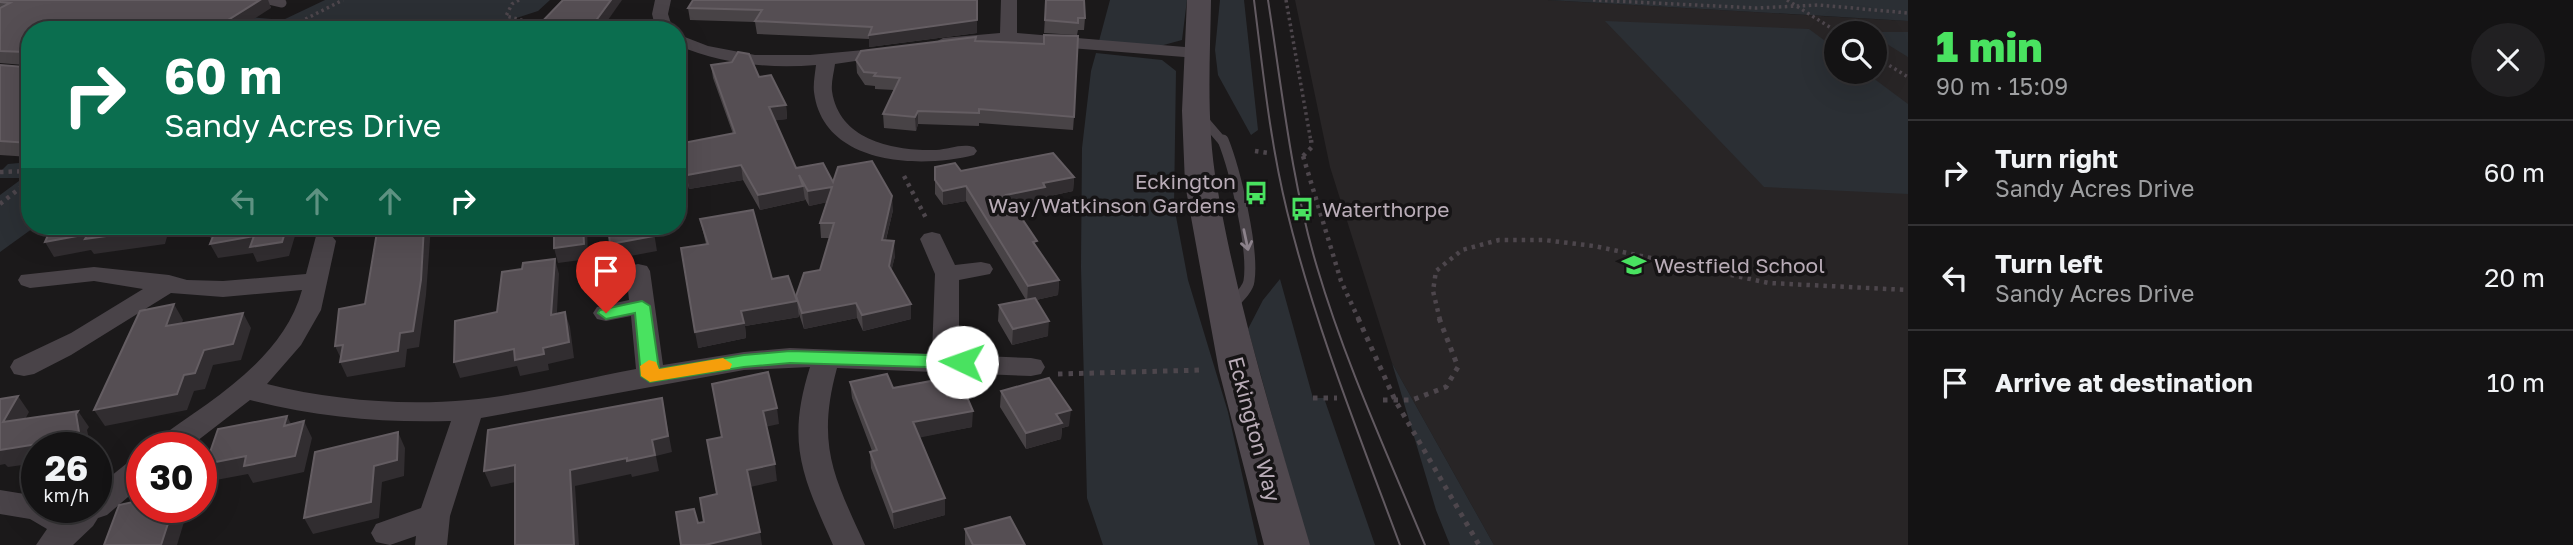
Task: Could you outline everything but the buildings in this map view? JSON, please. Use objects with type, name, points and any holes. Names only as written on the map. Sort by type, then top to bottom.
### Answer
[{"type":"main road","name":"Eckington Way","points":[[1199,0],[1196,111],[1201,184],[1239,370],[1287,545]]},
{"type":"street","points":[[662,21],[660,14],[663,0]]},
{"type":"street","points":[[1008,38],[1009,0]]},
{"type":"street","points":[[686,42],[723,55],[826,61],[965,39],[1008,38],[1197,53]]},
{"type":"street","points":[[826,61],[821,78],[824,96],[832,119],[845,134],[864,146],[893,155],[946,157],[967,151]]},
{"type":"street","points":[[932,239],[947,275],[945,361]]},
{"type":"street","points":[[188,432],[246,389],[279,358],[306,317],[324,241]]},
{"type":"street","points":[[947,275],[981,269]]},
{"type":"street","points":[[638,271],[650,376]]},
{"type":"street","points":[[30,280],[94,274],[169,283],[187,288],[223,289],[316,281]]},
{"type":"street","points":[[24,367],[61,351],[104,327],[169,283]]},
{"type":"street","points":[[606,313],[642,306]]},
{"type":"street","points":[[246,389],[302,403],[397,412],[469,410],[744,361],[827,357],[1031,367]]},
{"type":"street","points":[[827,357],[814,396],[813,449],[825,489],[849,545]]},
{"type":"street","points":[[387,533],[433,530],[469,410]]},
{"type":"street","points":[[112,493],[126,481]]},
{"type":"street","points":[[0,502],[21,505]]},
{"type":"lane","points":[[269,0],[282,4]]},
{"type":"path","points":[[302,21],[343,0]]},
{"type":"path","points":[[519,0],[512,4],[506,16],[526,21]]},
{"type":"path","points":[[1286,0],[1312,147],[1300,156],[1322,212],[1342,281],[1395,400],[1479,545]]},
{"type":"path","points":[[1593,0],[1799,8],[1819,5],[1908,13]]},
{"type":"path","points":[[1787,0],[1824,24]]},
{"type":"path","points":[[1887,64],[1908,77]]},
{"type":"path","points":[[1255,151],[1268,153]]},
{"type":"path","points":[[893,155],[930,225],[932,239]]},
{"type":"path","points":[[0,172],[21,171]]},
{"type":"path","points":[[0,204],[21,187]]},
{"type":"path","points":[[1383,400],[1412,400],[1446,387],[1458,367],[1431,291],[1436,271],[1463,248],[1505,241],[1555,239],[1770,283],[1908,290]]},
{"type":"path","points":[[1031,367],[1047,374],[1207,370]]},
{"type":"path","points":[[1313,398],[1337,398]]},
{"type":"shaded area","points":[[325,0],[550,0],[538,11],[507,21],[241,21],[248,17],[283,20]]},
{"type":"shaded area","points":[[1110,0],[1187,0],[1182,40],[1160,46],[1099,41]]},
{"type":"shaded area","points":[[1220,0],[1244,0],[1258,130],[1251,135],[1218,75],[1215,50]]},
{"type":"shaded area","name":"Westfield School","points":[[1295,0],[1548,0],[1908,21],[1908,545],[1494,545],[1392,363],[1330,167]]},
{"type":"shaded area","points":[[1548,0],[1908,0],[1908,21],[1875,19]]},
{"type":"shaded area","points":[[1605,21],[1809,29],[1824,40],[1824,84],[1881,84],[1908,104],[1908,194],[1764,187]]},
{"type":"shaded area","points":[[1887,32],[1908,32],[1908,57],[1887,44]]},
{"type":"shaded area","points":[[1096,53],[1162,60],[1176,71],[1174,206],[1188,280],[1228,412],[1258,545],[1103,545],[1087,498],[1081,267],[1082,148],[1091,71]]},
{"type":"shaded area","points":[[21,163],[21,178],[0,178],[0,172],[8,164]]},
{"type":"shaded area","points":[[21,179],[21,235],[24,235],[0,252],[0,195]]},
{"type":"shaded area","points":[[1280,279],[1313,398],[1324,398],[1375,545],[1309,545],[1307,542],[1248,329],[1263,300]]},
{"type":"shaded area","points":[[1392,363],[1494,545],[1450,545],[1436,510]]},
{"type":"tram line","points":[[1254,0],[1276,159],[1298,254],[1339,380],[1400,545]]},
{"type":"tram line","points":[[1268,0],[1300,201],[1317,267],[1353,372],[1425,545]]},
{"type":"slow traffic","points":[[649,366],[650,376],[723,364]]},
{"type":"place","name":"Eckington Way/Watkinson Gardens","points":[[1256,193]]},
{"type":"place","name":"Waterthorpe","points":[[1302,209]]},
{"type":"place","name":"Westfield School","points":[[1634,265]]},
{"type":"route","points":[[606,313],[642,306],[650,376],[744,361],[790,357],[962,362]]}]
